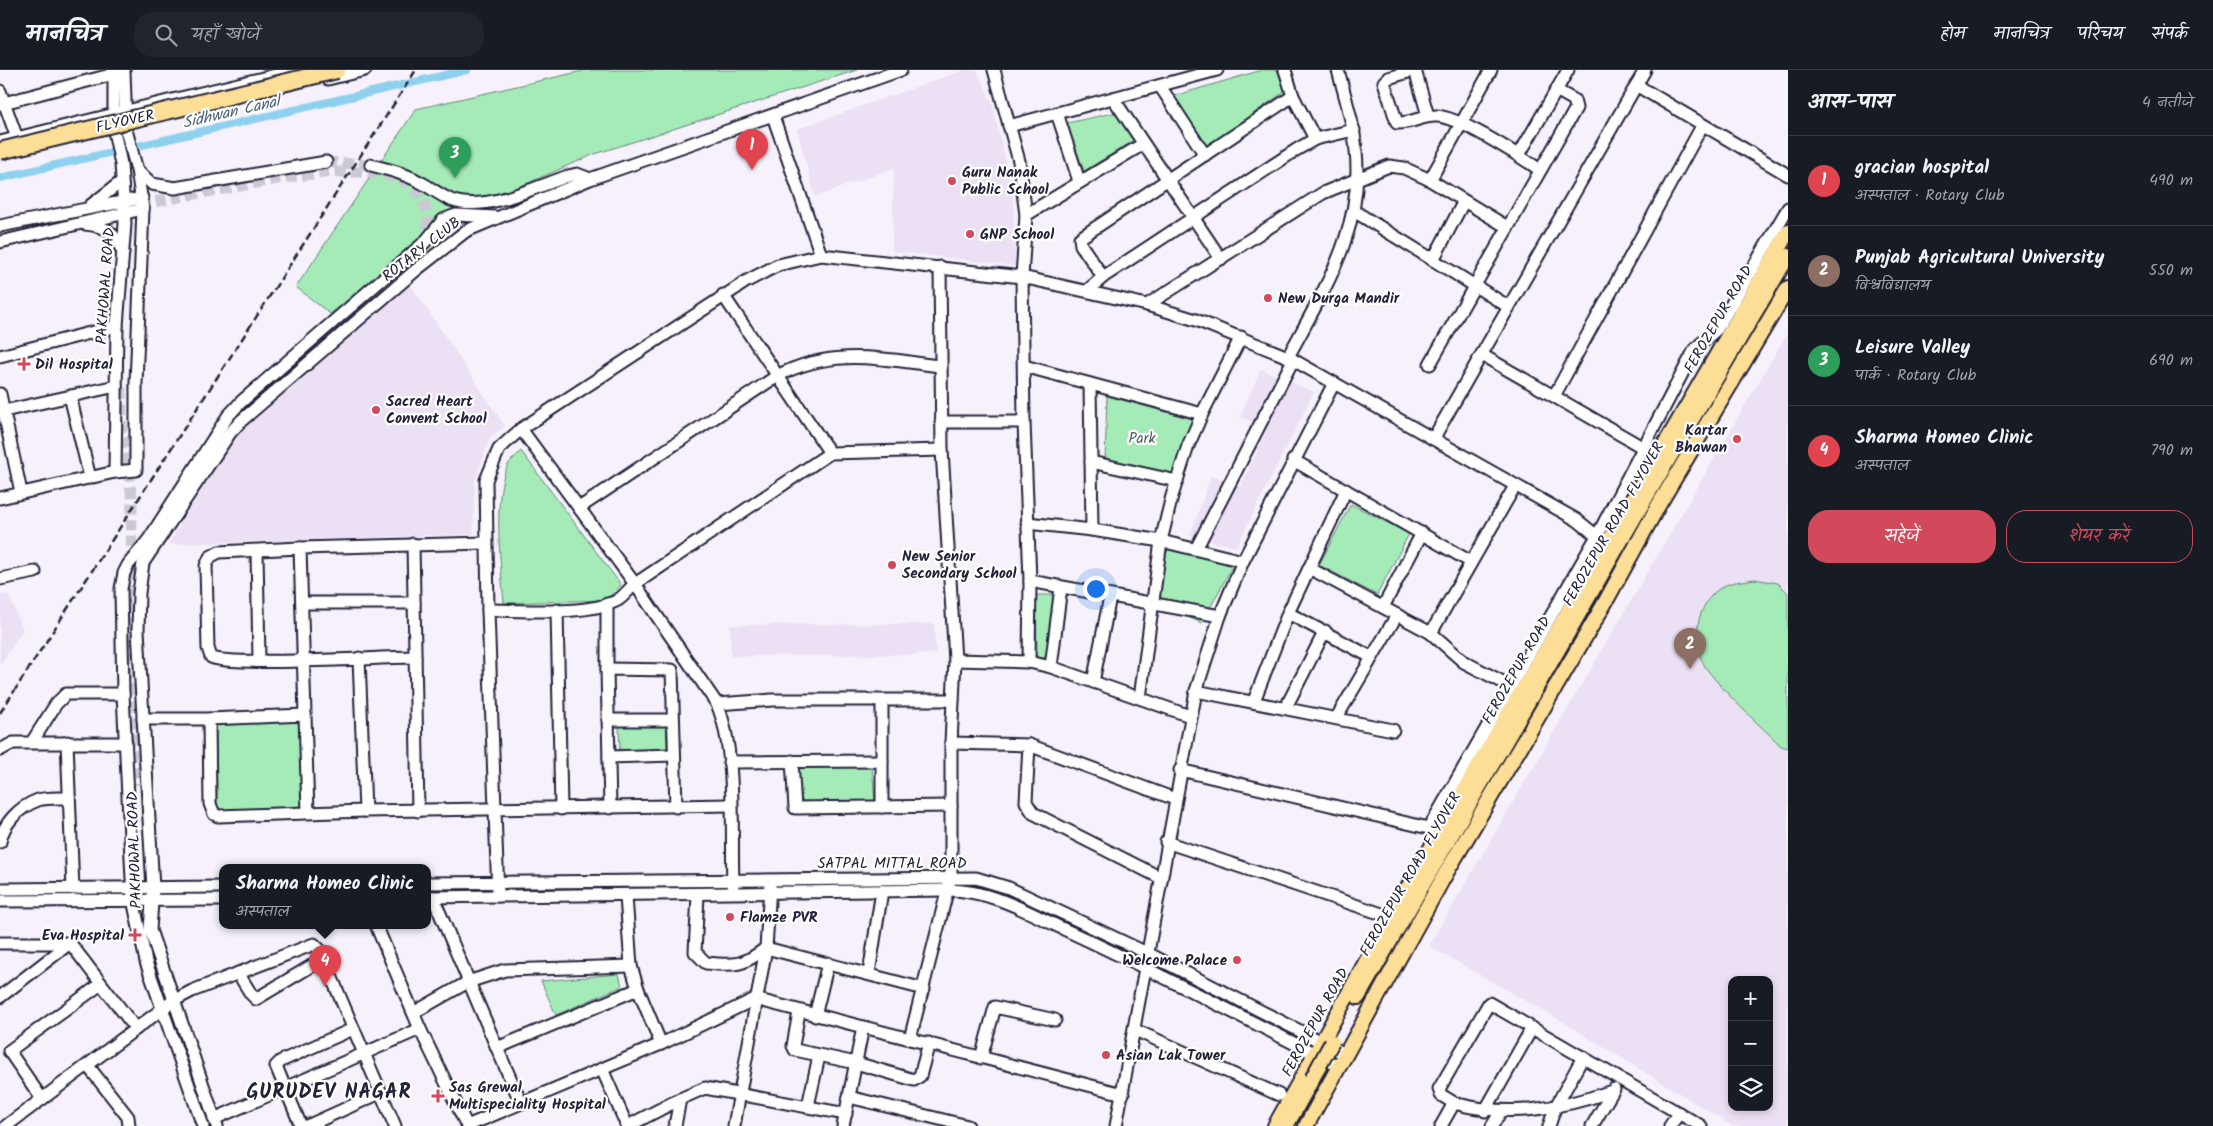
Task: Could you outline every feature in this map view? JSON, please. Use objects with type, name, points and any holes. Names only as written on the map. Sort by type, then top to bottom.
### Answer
[{"type":"highway","name":"FLYOVER","points":[[0,151],[337,70]]},
{"type":"main road","name":"FEROZEPUR ROAD","points":[[1306,1126],[1332,1053],[1391,917],[1435,830],[1602,540],[1619,522],[1788,232]]},
{"type":"main road","name":"FEROZEPUR ROAD FLYOVER","points":[[1296,1126],[1332,1053],[1642,504],[1788,256]]},
{"type":"main road","name":"FEROZEPUR ROAD FLYOVER","points":[[1332,1053],[1550,685],[1653,500],[1788,274]]},
{"type":"main road","points":[[1332,1053],[1409,938],[1468,839],[1658,506],[1788,288]]},
{"type":"main road","name":"FEROZEPUR ROAD","points":[[1286,1126],[1312,1079],[1332,1053]]},
{"type":"main road","name":"FEROZEPUR ROAD","points":[[1275,1126],[1332,1053]]},
{"type":"street","points":[[0,142],[296,70]]},
{"type":"street","points":[[0,156],[365,70]]},
{"type":"street","name":"ROTARY CLUB","points":[[143,563],[153,542],[230,433],[416,270],[466,231],[590,179],[900,70]]},
{"type":"street","points":[[994,70],[1019,161],[1026,215],[1022,277],[1024,422],[1030,581],[1029,662]]},
{"type":"street","points":[[1009,126],[1217,70]]},
{"type":"street","points":[[1285,70],[1293,96],[1315,139]]},
{"type":"street","points":[[1196,549],[1340,259],[1350,231],[1354,211],[1357,154],[1354,130],[1338,70]]},
{"type":"street","points":[[1428,116],[1415,70],[1385,80],[1395,120],[1400,124],[1428,116],[1449,118],[1518,155],[1540,170]]},
{"type":"street","points":[[1430,180],[1491,70]]},
{"type":"street","points":[[1518,155],[1567,70]]},
{"type":"street","points":[[1432,439],[1645,70]]},
{"type":"street","points":[[2,104],[118,71]]},
{"type":"street","name":"PAKHOWAL ROAD","points":[[118,71],[121,182],[133,206],[124,254],[117,326],[115,472],[136,470],[133,206],[135,166],[120,129]]},
{"type":"street","points":[[1636,85],[1702,126],[1788,175]]},
{"type":"street","points":[[1160,86],[1205,155]]},
{"type":"street","points":[[1430,364],[1576,108],[1574,100],[1556,90]]},
{"type":"street","points":[[0,91],[2,104],[16,138]]},
{"type":"street","points":[[1103,278],[1081,245],[1080,238],[1293,96]]},
{"type":"street","points":[[1113,98],[1221,259]]},
{"type":"street","points":[[1058,113],[1079,181]]},
{"type":"street","points":[[773,116],[821,255]]},
{"type":"street","points":[[1554,396],[1702,126]]},
{"type":"street","points":[[1087,291],[1103,278],[1193,218],[1315,139],[1354,130]]},
{"type":"street","points":[[1026,215],[1079,181],[1143,144]]},
{"type":"street","points":[[135,166],[152,184],[174,188],[326,162]]},
{"type":"street","points":[[370,165],[396,171],[449,199],[472,204],[495,200],[577,174],[590,179]]},
{"type":"street","points":[[1146,305],[1323,193],[1389,166],[1404,168],[1430,180],[1508,227]]},
{"type":"street","points":[[87,207],[121,182]]},
{"type":"street","points":[[1433,260],[1464,201]]},
{"type":"street","points":[[0,226],[87,207],[133,206]]},
{"type":"street","points":[[0,242],[78,224],[133,206]]},
{"type":"street","points":[[127,242],[133,206]]},
{"type":"street","points":[[1602,540],[1603,522],[1695,349],[1717,329],[1788,208]]},
{"type":"street","points":[[1354,211],[1509,307]]},
{"type":"street","points":[[153,542],[228,416],[259,386],[418,248],[443,220],[456,215],[499,217]]},
{"type":"street","points":[[78,224],[103,227],[111,231],[124,254]]},
{"type":"street","points":[[498,896],[486,543],[486,480],[500,449],[521,429],[723,295],[778,265],[821,255],[940,267],[1022,277],[1146,305],[1241,337],[1290,358],[1577,520],[1602,540]]},
{"type":"street","points":[[230,433],[230,422],[235,415],[414,259]]},
{"type":"street","points":[[910,1039],[951,876],[951,743],[955,660],[942,450],[940,267]]},
{"type":"street","points":[[723,295],[830,453]]},
{"type":"street","points":[[0,356],[117,326]]},
{"type":"street","points":[[1717,329],[1718,352]]},
{"type":"street","points":[[1140,698],[1161,541],[1177,481],[1202,414],[1241,337]]},
{"type":"street","points":[[1482,355],[1642,447]]},
{"type":"street","points":[[578,508],[777,376],[812,361],[850,356],[940,366]]},
{"type":"street","points":[[1024,366],[1202,414]]},
{"type":"street","points":[[1116,1126],[1147,967],[1166,842],[1196,691],[1220,616],[1243,561],[1334,382]]},
{"type":"street","points":[[1090,384],[1092,530]]},
{"type":"street","points":[[4,411],[116,386]]},
{"type":"street","points":[[0,394],[21,492]]},
{"type":"street","points":[[70,396],[90,478]]},
{"type":"street","points":[[941,422],[1024,422]]},
{"type":"street","points":[[521,429],[635,584],[717,704],[724,722],[729,762],[733,893]]},
{"type":"street","points":[[488,610],[596,608],[619,599],[635,584],[830,453],[942,450]]},
{"type":"street","points":[[1293,460],[1471,562]]},
{"type":"street","points":[[1091,462],[1177,481]]},
{"type":"street","points":[[0,498],[115,472]]},
{"type":"street","points":[[1431,633],[1515,486]]},
{"type":"street","points":[[1254,701],[1288,613],[1346,490]]},
{"type":"street","points":[[1577,520],[1619,522]]},
{"type":"street","points":[[1027,523],[1092,530],[1161,541],[1243,561]]},
{"type":"street","points":[[1383,607],[1422,533]]},
{"type":"street","name":"PAKHOWAL ROAD","points":[[153,542],[124,573],[121,605],[123,694],[133,894],[146,962],[203,1126]]},
{"type":"street","points":[[415,657],[258,661],[218,660],[209,652],[206,566],[210,557],[214,554],[300,548],[486,543]]},
{"type":"street","points":[[413,544],[418,811]]},
{"type":"street","points":[[300,548],[305,660],[308,813]]},
{"type":"street","points":[[257,551],[258,661]]},
{"type":"street","name":"PAKHOWAL ROAD","points":[[143,563],[139,594],[138,630],[153,888],[150,930],[215,1123]]},
{"type":"street","points":[[1310,568],[1431,633],[1464,662],[1516,689]]},
{"type":"street","points":[[0,579],[35,572]]},
{"type":"street","points":[[1030,581],[1220,616]]},
{"type":"street","points":[[1051,666],[1061,587]]},
{"type":"street","points":[[1093,682],[1110,597]]},
{"type":"street","points":[[302,603],[414,603]]},
{"type":"street","points":[[607,604],[610,808]]},
{"type":"street","points":[[557,610],[561,809]]},
{"type":"street","points":[[1288,613],[1371,657]]},
{"type":"street","points":[[1337,717],[1397,615]]},
{"type":"street","points":[[1286,707],[1324,631]]},
{"type":"street","points":[[359,658],[365,811]]},
{"type":"street","points":[[955,660],[1029,662],[1051,666],[1190,716]]},
{"type":"street","points":[[607,669],[672,670],[676,806]]},
{"type":"street","points":[[1196,691],[1337,717],[1393,730]]},
{"type":"street","points":[[32,742],[56,704],[66,694],[123,694]]},
{"type":"street","points":[[717,704],[772,700],[953,700]]},
{"type":"street","points":[[882,701],[882,807]]},
{"type":"street","points":[[143,719],[209,719],[305,715]]},
{"type":"street","points":[[209,719],[210,804],[214,814],[222,816],[496,808],[561,809],[731,805]]},
{"type":"street","points":[[608,720],[673,720]]},
{"type":"street","points":[[0,750],[12,742],[126,743]]},
{"type":"street","points":[[67,742],[73,889]]},
{"type":"street","points":[[951,743],[1029,745],[1175,799]]},
{"type":"street","points":[[1029,745],[1026,802],[1033,813],[1161,878]]},
{"type":"street","points":[[609,757],[674,755]]},
{"type":"street","points":[[792,761],[795,808],[951,806]]},
{"type":"street","points":[[729,762],[882,761]]},
{"type":"street","points":[[1180,770],[1435,830]]},
{"type":"street","points":[[0,842],[6,824],[33,802],[45,798],[69,798]]},
{"type":"street","points":[[1166,842],[1391,917]]},
{"type":"street","name":"SATPAL MITTAL ROAD","points":[[431,883],[951,876],[982,879],[1009,888],[1149,954],[1332,1053]]},
{"type":"street","points":[[734,1126],[755,999],[766,948],[771,879]]},
{"type":"street","points":[[0,901],[133,894],[153,888],[219,887]]},
{"type":"street","points":[[0,889],[73,889],[133,894],[153,901],[219,900]]},
{"type":"street","name":"SATPAL MITTAL ROAD","points":[[431,897],[626,896],[948,890],[975,892],[1002,901],[1332,1053]]},
{"type":"street","points":[[869,973],[882,891]]},
{"type":"street","points":[[698,894],[695,952],[700,959],[706,963],[739,965],[748,962],[766,948]]},
{"type":"street","points":[[626,896],[631,966],[638,990],[661,1044]]},
{"type":"street","points":[[431,899],[521,1103]]},
{"type":"street","points":[[378,929],[415,1012],[420,1029],[467,1126],[661,1044],[755,999],[799,1012],[929,1043],[1123,1094]]},
{"type":"street","points":[[0,943],[70,944]]},
{"type":"street","points":[[70,944],[136,1029]]},
{"type":"street","points":[[0,997],[70,944]]},
{"type":"street","points":[[6,1126],[173,1001],[308,944],[317,945],[394,1126]]},
{"type":"street","points":[[766,948],[869,973],[924,989]]},
{"type":"street","points":[[238,973],[256,999],[323,959]]},
{"type":"street","points":[[816,1016],[828,963]]},
{"type":"street","points":[[415,1012],[468,982],[488,974],[518,968],[631,966]]},
{"type":"street","points":[[42,1099],[9,1051],[101,984]]},
{"type":"street","points":[[497,1048],[638,990]]},
{"type":"street","points":[[1612,1091],[1555,1108],[1485,1111],[1454,1103],[1441,1095],[1439,1090],[1489,1003],[1701,1126]]},
{"type":"street","points":[[981,1058],[994,1007],[1055,1020]]},
{"type":"street","points":[[799,1012],[793,1048],[819,1056],[917,1079],[929,1043]]},
{"type":"street","points":[[843,1126],[863,1027]]},
{"type":"street","points":[[1485,1111],[1532,1028]]},
{"type":"street","points":[[300,1126],[277,1071],[278,1063],[353,1029]]},
{"type":"street","points":[[215,1123],[284,1088],[363,1052],[420,1029]]},
{"type":"street","points":[[1135,1030],[1279,1095]]},
{"type":"street","points":[[808,1106],[819,1056]]},
{"type":"street","points":[[1549,1126],[1555,1108],[1583,1057]]},
{"type":"street","points":[[88,1066],[128,1117],[128,1126]]},
{"type":"street","points":[[602,1069],[627,1126],[680,1098],[705,1088],[846,1114]]},
{"type":"street","points":[[1592,1126],[1620,1079]]},
{"type":"street","points":[[308,1126],[380,1093]]},
{"type":"street","points":[[849,1097],[968,1126]]},
{"type":"street","points":[[675,1126],[680,1098]]},
{"type":"street","points":[[1441,1126],[1454,1103]]},
{"type":"street","points":[[1492,1126],[1501,1111]]},
{"type":"street","points":[[1670,1126],[1679,1113]]},
{"type":"shaded area","name":"Guru Nanak Public School","points":[[965,70],[977,70],[992,103],[1013,194],[1015,266],[892,251],[894,168],[815,197],[797,129]]},
{"type":"shaded area","name":"Sacred Heart Convent School","points":[[410,284],[505,426],[490,437],[475,481],[473,534],[169,544],[232,435],[341,335]]},
{"type":"shaded area","points":[[1788,332],[1788,1126],[1733,1126],[1558,1019],[1429,946]]},
{"type":"shaded area","points":[[1261,369],[1314,392],[1236,547],[1190,536],[1211,476],[1241,486],[1268,427],[1240,417]]},
{"type":"shaded area","points":[[8,594],[23,630],[0,665],[0,596]]},
{"type":"shaded area","points":[[934,624],[936,654],[731,656],[730,625]]},
{"type":"green space","points":[[587,70],[857,70],[592,155],[489,200],[383,273],[330,314],[296,287],[416,109]]},
{"type":"green space","points":[[1262,70],[1277,70],[1285,91],[1207,147],[1174,96]]},
{"type":"green space","points":[[1118,112],[1136,139],[1084,171],[1067,123]]},
{"type":"green space","name":"Park","points":[[1107,396],[1192,419],[1173,479],[1105,463]]},
{"type":"green space","points":[[521,451],[621,585],[606,600],[504,603],[499,532],[500,494],[508,465]]},
{"type":"green space","points":[[1351,504],[1409,534],[1377,595],[1319,565]]},
{"type":"green space","points":[[1168,547],[1233,565],[1202,623],[1156,604]]},
{"type":"green space","points":[[1754,579],[1778,583],[1788,593],[1788,748],[1781,746],[1726,692],[1702,662],[1698,650],[1698,624],[1708,600],[1717,590],[1728,584]]},
{"type":"green space","points":[[1036,595],[1058,595],[1045,658],[1037,658]]},
{"type":"green space","points":[[300,722],[304,808],[217,810],[216,724]]},
{"type":"green space","points":[[666,723],[667,750],[620,753],[619,726]]},
{"type":"green space","points":[[872,766],[875,802],[802,803],[798,768]]},
{"type":"green space","points":[[619,974],[622,986],[556,1015],[541,981]]},
{"type":"waterway","name":"Sidhwan Canal","points":[[0,178],[467,70]]},
{"type":"tunnel","points":[[326,162],[371,165]]},
{"type":"tunnel","points":[[43,227],[139,205],[272,180],[310,174],[348,172],[386,175],[406,182],[411,186],[421,197],[426,210],[428,231],[425,243]]},
{"type":"tunnel","points":[[121,388],[122,430],[132,498],[130,646],[138,785]]},
{"type":"railway","points":[[0,713],[416,70]]},
{"type":"place","name":"gracian hospital","points":[[752,170]]},
{"type":"place","name":"Leisure Valley","points":[[455,178]]},
{"type":"place","name":"Guru Nanak Public School","points":[[952,181]]},
{"type":"place","name":"GNP School","points":[[970,234]]},
{"type":"place","name":"New Durga Mandir","points":[[1268,298]]},
{"type":"place","name":"Dil Hospital","points":[[24,364]]},
{"type":"place","name":"Sacred Heart Convent School","points":[[376,410]]},
{"type":"place","name":"Kartar Bhawan","points":[[1737,439]]},
{"type":"place","name":"New Senior Secondary School","points":[[892,565]]},
{"type":"place","name":"Punjab Agricultural University","points":[[1690,669]]},
{"type":"place","name":"Flamze PVR","points":[[730,917]]},
{"type":"place","name":"Eva Hospital","points":[[135,935]]},
{"type":"place","name":"Welcome Palace","points":[[1237,960]]},
{"type":"place","name":"Sharma Homeo Clinic","points":[[325,986]]},
{"type":"place","name":"Asian Lak Tower","points":[[1106,1055]]},
{"type":"place","name":"Sas Grewal Multispeciality Hospital","points":[[438,1096]]},
{"type":"district","name":"GURUDEV NAGAR","points":[[329,1091]]}]
